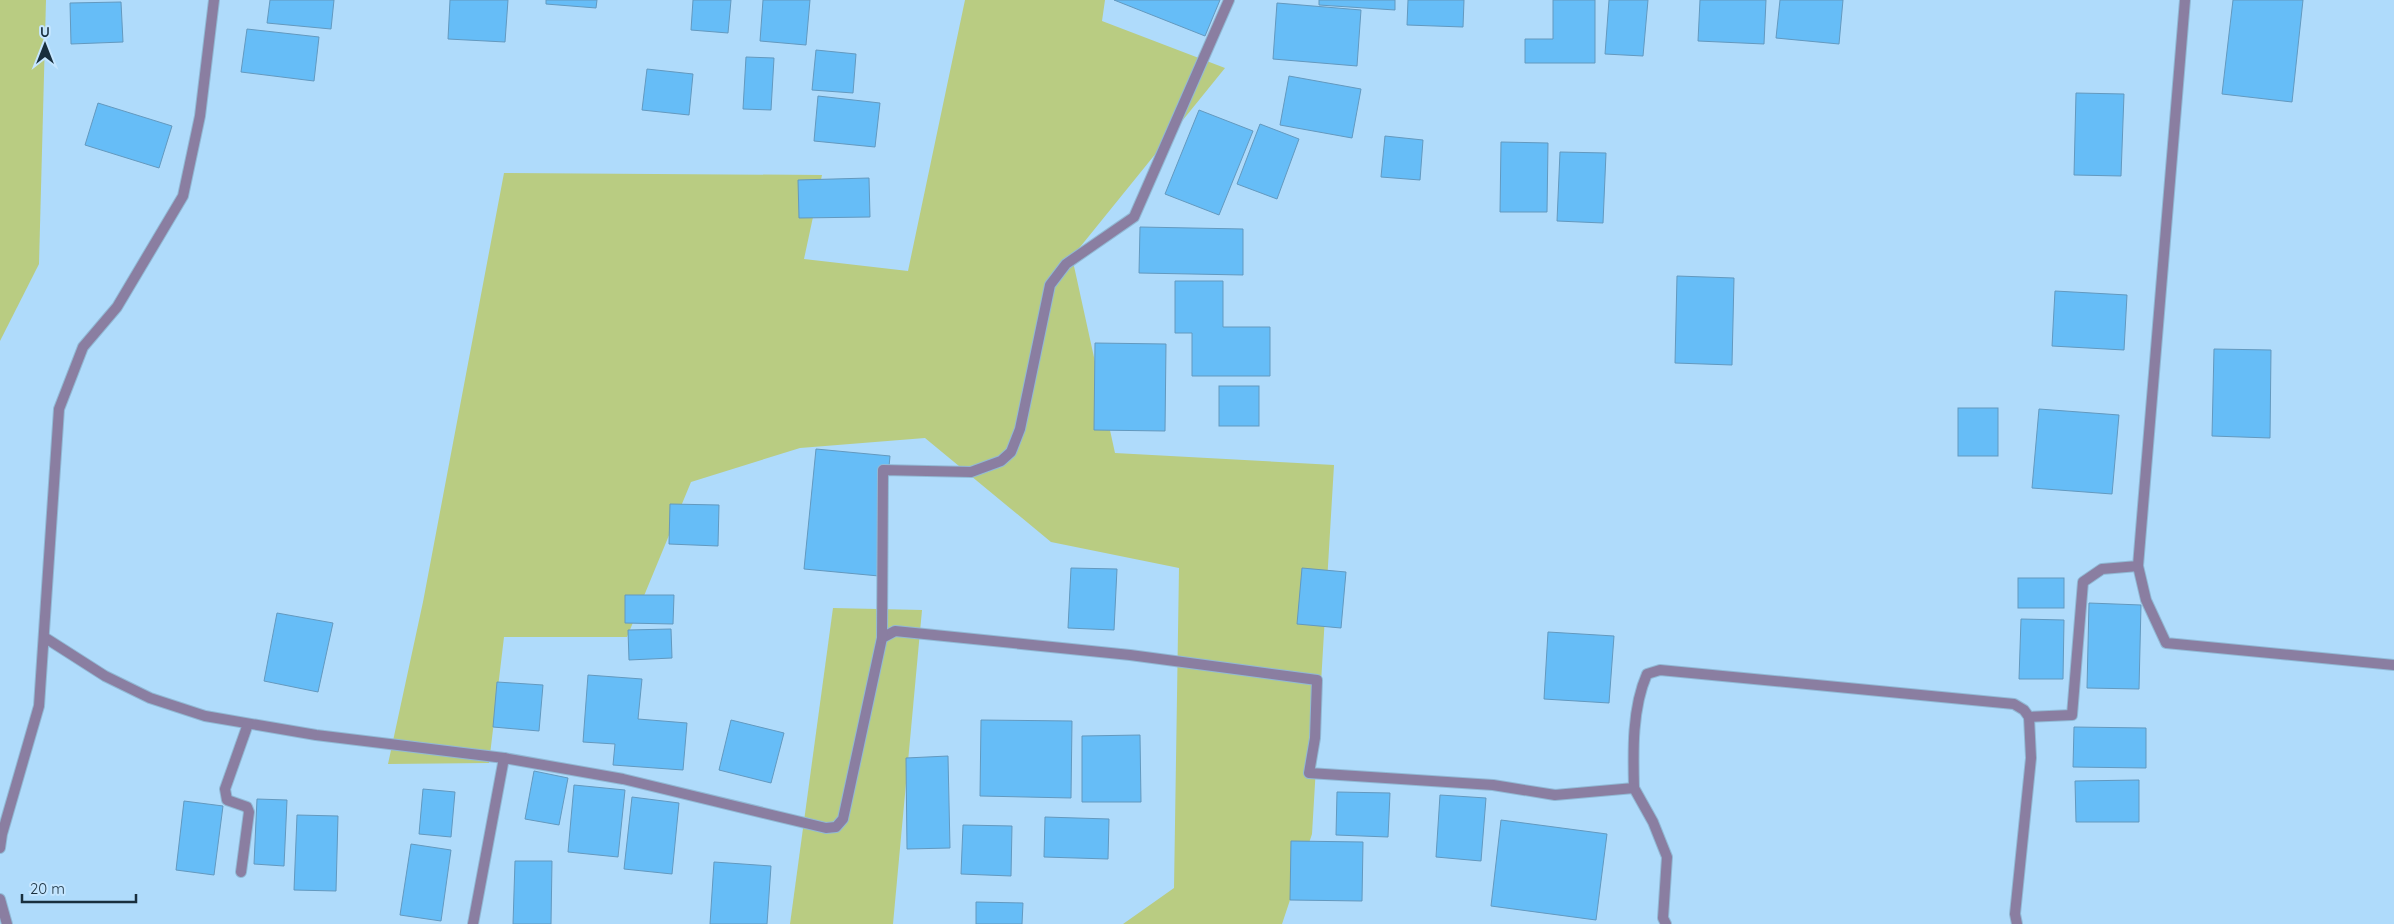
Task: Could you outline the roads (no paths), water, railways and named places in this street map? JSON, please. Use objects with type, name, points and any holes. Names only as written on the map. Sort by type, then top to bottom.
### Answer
[{"type":"street","points":[[0,848],[2,834],[39,706],[59,409],[83,347],[117,306],[182,196],[200,116],[214,0]]},
{"type":"street","points":[[44,636],[105,676],[150,698],[205,716],[316,735],[504,758],[623,779],[818,826],[836,827],[843,818],[882,638],[883,470],[971,472],[1002,462],[1011,452],[1020,429],[1050,284],[1066,264],[1134,217],[1229,0]]},
{"type":"street","points":[[2185,0],[2138,566],[2146,600],[2166,643],[2394,665]]},
{"type":"street","points":[[2029,717],[2072,715],[2083,582],[2102,569],[2138,566]]},
{"type":"street","points":[[882,638],[895,631],[904,630],[1130,655],[1317,680],[1316,738],[1308,773],[1492,785],[1555,795],[1634,788]]},
{"type":"street","points":[[1666,924],[1663,918],[1667,857],[1653,822],[1634,788],[1633,756],[1640,690],[1647,674],[1660,670],[2014,704],[2024,710],[2029,717],[2031,758],[2015,914],[2017,924]]},
{"type":"street","points":[[241,872],[249,812],[247,807],[227,800],[225,789],[248,724]]},
{"type":"street","points":[[473,924],[504,758]]},
{"type":"street","points":[[0,899],[7,924]]}]
